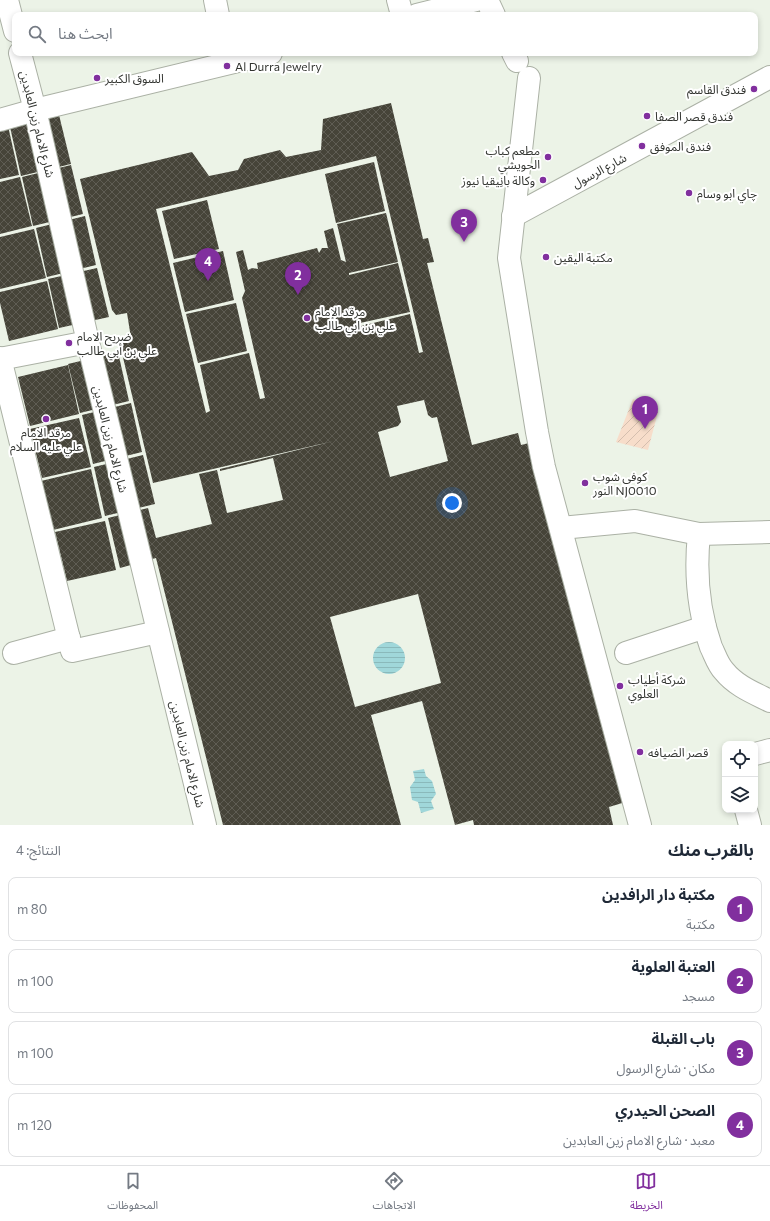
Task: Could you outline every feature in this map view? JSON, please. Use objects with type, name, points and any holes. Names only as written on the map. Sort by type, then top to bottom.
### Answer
[{"type":"street","points":[[7,0],[12,19]]},
{"type":"street","points":[[215,0],[217,12]]},
{"type":"street","points":[[398,0],[401,12]]},
{"type":"street","points":[[430,12],[476,0]]},
{"type":"street","points":[[487,0],[493,12]]},
{"type":"street","name":"شارع الامام زين العابدين","points":[[21,56],[35,110],[88,342],[205,825]]},
{"type":"street","points":[[0,120],[229,58],[246,56]]},
{"type":"street","name":"شارع الرسول","points":[[513,216],[770,77]]},
{"type":"street","points":[[529,78],[509,258],[544,467],[640,825]]},
{"type":"street","points":[[88,342],[0,358],[72,651],[158,632]]},
{"type":"street","points":[[561,528],[635,522],[699,534],[770,532]]},
{"type":"street","points":[[699,534],[697,552],[698,593],[713,651],[723,671],[736,683],[770,701]]},
{"type":"street","points":[[626,654],[706,627]]},
{"type":"street","points":[[14,653],[69,638]]},
{"type":"street","points":[[758,753],[770,750]]},
{"type":"street","points":[[747,813],[750,825]]},
{"type":"shaded area","points":[[633,399],[658,412],[648,450],[616,442]]},
{"type":"water","points":[[389,642],[395,643],[402,649],[405,658],[404,664],[398,671],[389,674],[383,673],[376,667],[373,658],[374,652],[380,645]]},
{"type":"water","points":[[424,769],[426,776],[432,781],[436,794],[431,801],[434,809],[421,813],[418,802],[412,800],[410,787],[415,780],[413,771]]},
{"type":"building","points":[[391,103],[423,239],[428,238],[434,262],[427,263],[472,445],[518,433],[521,445],[537,441],[629,801],[609,807],[613,825],[474,825],[473,820],[455,825],[422,701],[371,715],[401,825],[223,825],[156,558],[120,568],[108,518],[148,508],[156,538],[212,524],[199,474],[217,470],[227,513],[283,500],[273,458],[220,471],[220,469],[334,441],[153,483],[120,345],[131,338],[127,313],[116,315],[112,310],[80,179],[192,152],[209,176],[238,170],[244,159],[280,150],[286,157],[321,150],[323,119]],"holes":[[[376,156],[423,352],[419,353],[410,314],[361,326],[360,323],[410,312],[398,263],[349,275],[349,273],[398,262],[386,213],[337,224],[346,262],[341,260],[333,228],[324,231],[328,248],[322,248],[319,253],[317,248],[257,263],[258,269],[252,268],[248,270],[243,250],[236,252],[245,291],[242,298],[265,398],[260,399],[249,353],[200,365],[210,411],[206,413],[156,209]],[[424,400],[428,415],[432,418],[437,417],[448,461],[390,477],[378,432],[398,426],[401,422],[397,406]],[[418,594],[441,683],[355,707],[330,617]]]},
{"type":"building","points":[[59,115],[71,164],[21,176],[10,127]]},
{"type":"building","points":[[8,126],[19,175],[0,179],[0,128]]},
{"type":"building","points":[[374,162],[385,211],[336,223],[325,174]]},
{"type":"building","points":[[71,165],[83,214],[33,226],[22,177]]},
{"type":"building","points":[[20,177],[32,226],[0,234],[0,182]]},
{"type":"building","points":[[207,200],[219,249],[174,259],[162,211]]},
{"type":"building","points":[[85,216],[96,265],[47,277],[36,228]]},
{"type":"building","points":[[34,229],[46,278],[0,289],[0,237]]},
{"type":"building","points":[[223,251],[234,300],[185,312],[173,263]]},
{"type":"building","points":[[97,268],[109,317],[59,328],[48,279]]},
{"type":"building","points":[[47,281],[58,329],[9,341],[0,303],[0,292]]},
{"type":"building","points":[[236,303],[247,351],[198,363],[186,314]]},
{"type":"building","points":[[118,352],[129,401],[80,413],[68,364]]},
{"type":"building","points":[[68,365],[79,414],[30,426],[18,377]]},
{"type":"building","points":[[131,403],[142,452],[93,464],[82,415]]},
{"type":"building","points":[[79,418],[91,467],[42,478],[30,429]]},
{"type":"building","points":[[143,455],[155,504],[105,516],[94,467]]},
{"type":"building","points":[[91,469],[102,518],[53,530],[41,481]]},
{"type":"building","points":[[105,521],[116,570],[67,581],[55,532]]},
{"type":"place","name":"Al Durra Jewelry","points":[[227,66]]},
{"type":"place","name":"السوق الكبير","points":[[97,78]]},
{"type":"place","name":"فندق القاسم","points":[[754,89]]},
{"type":"place","name":"فندق قصر الصفا","points":[[647,116]]},
{"type":"place","name":"فندق الموفق","points":[[642,146]]},
{"type":"place","name":"مطعم كباب الحويشي","points":[[548,157]]},
{"type":"place","name":"وكالة بانِيقيا نيوز","points":[[543,180]]},
{"type":"place","name":"چاي ابو وسام","points":[[689,193]]},
{"type":"place","name":"باب القبلة","points":[[464,242]]},
{"type":"place","name":"مكتبة اليقين","points":[[546,257]]},
{"type":"place","name":"الصحن الحيدري","points":[[208,281]]},
{"type":"place","name":"العتبة العلوية","points":[[298,295]]},
{"type":"place","name":"مرقد الإمام علي بن ابي طالب","points":[[307,318]]},
{"type":"place","name":"ضريح الامام علي بن أبي طالب","points":[[69,343]]},
{"type":"place","name":"مرقد الامام علي عليه السلام","points":[[46,419]]},
{"type":"place","name":"مكتبة دار الرافدين","points":[[645,429]]},
{"type":"place","name":"کوفی شوب النور NJ0010","points":[[585,483]]},
{"type":"place","name":"شركة أطياب العلوي","points":[[620,686]]},
{"type":"place","name":"قصر الضيافه","points":[[640,752]]}]
